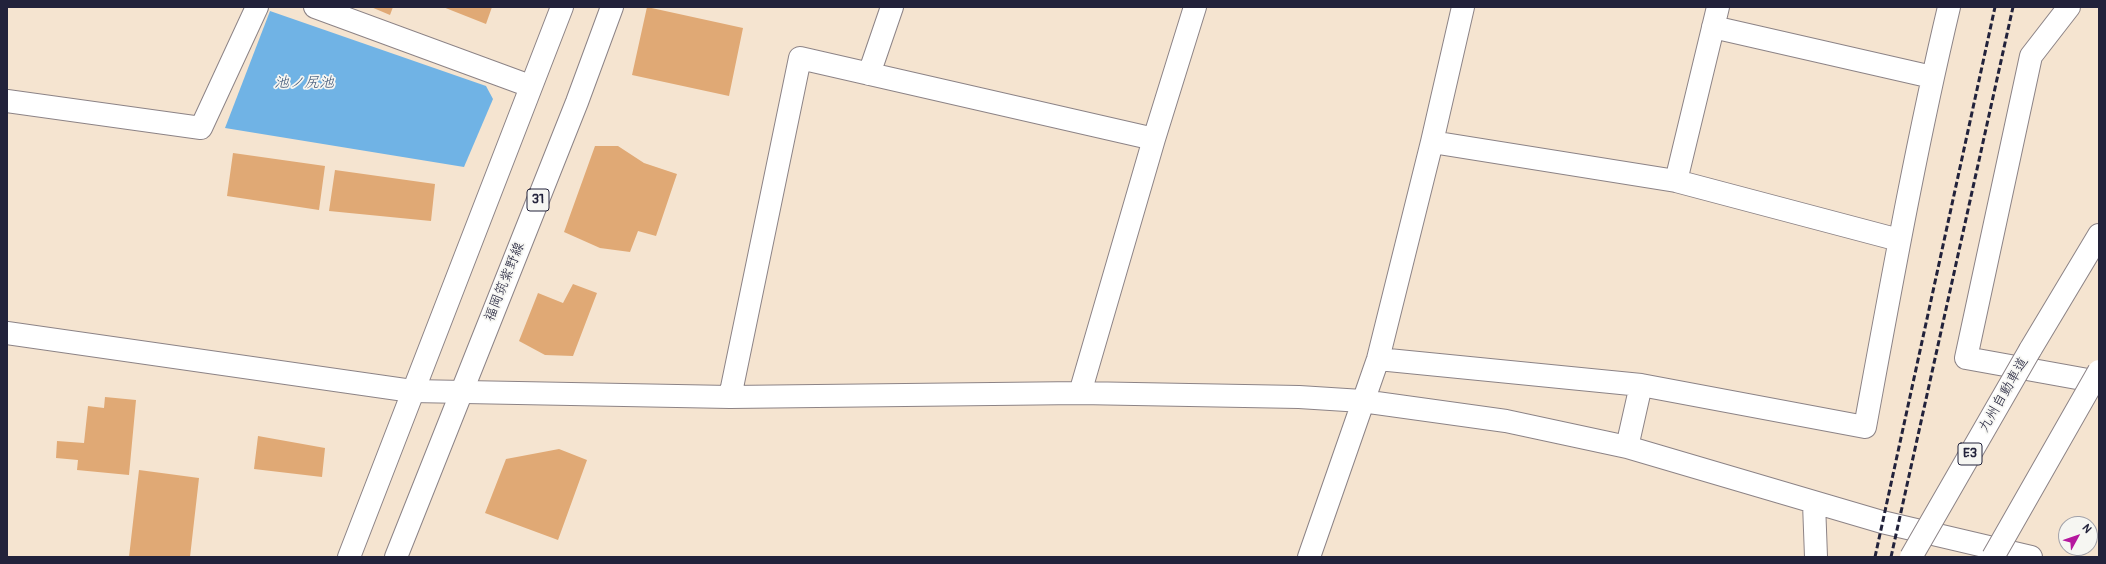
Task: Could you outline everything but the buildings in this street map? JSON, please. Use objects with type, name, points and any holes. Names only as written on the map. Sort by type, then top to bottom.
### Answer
[{"type":"main road","points":[[7,101],[201,128],[257,7]]},
{"type":"main road","points":[[315,7],[530,86]]},
{"type":"main road","points":[[349,557],[530,86],[562,7]]},
{"type":"main road","name":"福岡筑紫野線","points":[[396,557],[577,102],[612,7]]},
{"type":"main road","points":[[869,74],[892,7]]},
{"type":"main road","points":[[1080,393],[1154,139],[1195,7]]},
{"type":"main road","points":[[1309,557],[1362,401],[1378,359],[1432,142],[1463,7]]},
{"type":"main road","points":[[1378,359],[1641,385],[1865,427],[1899,240],[1932,77],[1950,7]]},
{"type":"main road","points":[[2069,7],[2031,56],[1966,358],[2099,382]]},
{"type":"main road","points":[[1676,181],[1716,17],[1932,77]]},
{"type":"main road","points":[[730,397],[800,58],[1154,139]]},
{"type":"main road","points":[[1432,142],[1676,181],[1899,240]]},
{"type":"main road","name":"九州自動車道","points":[[1911,557],[2030,350],[2099,235]]},
{"type":"main road","points":[[7,333],[412,391],[730,397],[1080,393],[1299,397],[1362,401],[1506,421],[1627,447],[1814,503],[1898,526],[2031,557]]},
{"type":"main road","points":[[1993,557],[2099,370]]},
{"type":"main road","points":[[1627,447],[1641,385]]},
{"type":"main road","points":[[1814,503],[1816,557]]},
{"type":"water","name":"池ノ尻池","points":[[270,11],[486,86],[493,99],[464,167],[225,128]]},
{"type":"railway","points":[[1875,557],[1995,7]]},
{"type":"railway","points":[[1891,557],[2013,7]]}]
